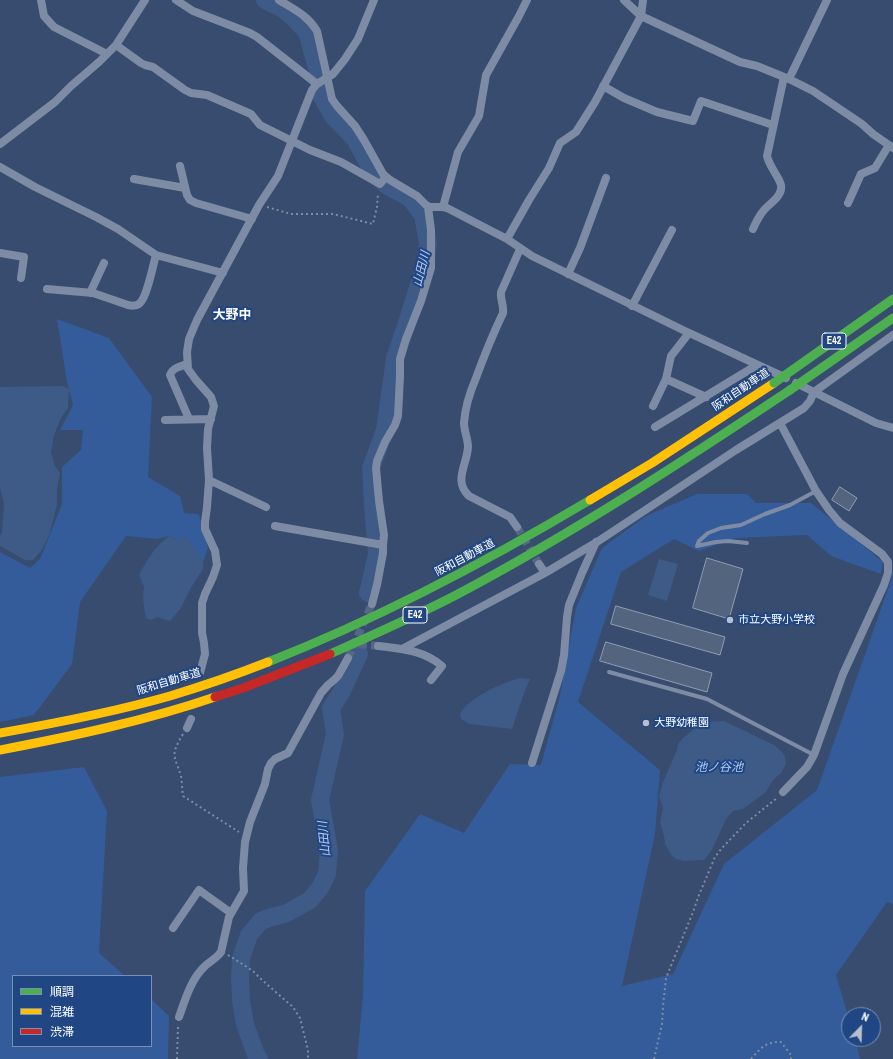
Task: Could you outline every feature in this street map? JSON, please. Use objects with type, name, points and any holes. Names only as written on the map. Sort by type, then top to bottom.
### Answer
[{"type":"highway","name":"阪和自動車道","points":[[0,733],[97,715],[191,689],[288,655],[391,609],[496,556],[662,457],[774,383],[893,299]]},
{"type":"highway","name":"E42","points":[[0,750],[101,729],[151,717],[198,703],[245,688],[292,670],[343,649],[398,623],[530,554],[662,474],[790,390],[893,318]]},
{"type":"street","points":[[41,0],[44,16],[54,27],[107,54]]},
{"type":"street","points":[[0,144],[54,102],[107,54],[116,45],[145,0]]},
{"type":"street","points":[[176,0],[193,11],[257,37],[317,84]]},
{"type":"street","points":[[279,0],[302,14],[311,22],[317,31],[332,99],[336,106],[356,126],[380,170],[386,177],[417,196],[428,207],[431,230],[431,268],[422,301],[406,339],[400,359],[398,416],[395,426],[385,442],[377,461],[376,468],[384,545],[372,604]]},
{"type":"street","points":[[200,673],[205,654],[202,633],[202,603],[213,577],[216,565],[215,551],[205,529],[209,480],[207,448],[208,429],[214,406],[211,397],[188,369],[186,352],[189,339],[197,320],[259,205],[278,176],[312,90],[317,84],[334,74],[345,59],[358,39],[374,0]]},
{"type":"street","points":[[443,207],[458,152],[479,116],[486,75],[519,16],[526,0]]},
{"type":"street","points":[[624,0],[641,16],[740,62],[757,66],[813,91],[862,124],[891,147],[875,168],[861,174],[848,203]]},
{"type":"street","points":[[507,240],[549,168],[560,143],[576,132],[595,102],[641,16],[643,0]]},
{"type":"street","points":[[753,230],[765,209],[778,198],[781,189],[781,183],[769,164],[767,156],[773,125],[786,78],[827,0]]},
{"type":"street","points":[[116,45],[141,63],[153,67],[185,90],[191,93],[207,95],[251,114],[260,125],[291,142],[342,162],[380,184],[386,177]]},
{"type":"street","points":[[603,86],[624,98],[657,112],[693,121],[701,101],[773,125]]},
{"type":"street","points":[[180,166],[186,196],[190,200],[252,219]]},
{"type":"street","points":[[0,167],[35,187],[118,229],[156,255],[223,273]]},
{"type":"street","points":[[568,274],[580,248],[606,178]]},
{"type":"street","points":[[134,179],[185,188]]},
{"type":"street","points":[[428,207],[447,208],[507,240],[532,256],[632,306],[876,423],[893,428]]},
{"type":"street","points":[[632,306],[672,230]]},
{"type":"street","points":[[517,526],[510,517],[469,496],[464,492],[461,484],[468,447],[464,423],[466,409],[482,361],[503,313],[503,304],[500,296],[501,292],[520,249]]},
{"type":"street","points":[[0,252],[24,257],[20,278]]},
{"type":"street","points":[[47,289],[90,293],[133,306],[139,304],[143,300],[156,255]]},
{"type":"street","points":[[90,293],[104,263]]},
{"type":"street","points":[[653,406],[666,379],[671,356],[689,333]]},
{"type":"street","points":[[402,649],[545,573],[597,542],[807,405],[814,392],[893,335]]},
{"type":"street","points":[[187,364],[174,368],[170,375],[189,419]]},
{"type":"street","points":[[655,428],[757,365]]},
{"type":"street","points":[[666,379],[706,396]]},
{"type":"street","points":[[165,420],[211,419]]},
{"type":"street","points":[[780,423],[816,491],[829,510],[840,523],[882,554],[888,562],[889,567],[884,585],[842,674],[814,755],[807,767],[783,792]]},
{"type":"street","points":[[209,480],[266,507]]},
{"type":"street","points":[[275,526],[384,545]]},
{"type":"street","points":[[532,763],[561,671],[569,605],[597,542]]},
{"type":"street","points":[[539,564],[545,573]]},
{"type":"street","points":[[378,646],[402,649],[434,659],[442,666],[431,680]]},
{"type":"street","points":[[179,1017],[187,995],[199,972],[221,952],[231,913],[244,890],[243,868],[245,842],[250,822],[268,769],[275,759],[288,753],[321,693],[338,676],[348,658]]},
{"type":"street","points":[[187,728],[191,719]]},
{"type":"street","points":[[173,928],[199,890],[231,913]]},
{"type":"lane","points":[[746,544],[728,541],[697,546],[699,541],[708,533],[721,528],[741,525],[790,505],[816,491]]},
{"type":"lane","points":[[609,672],[707,699],[814,755]]},
{"type":"path","points":[[259,205],[291,214],[333,214],[373,224],[380,184]]},
{"type":"path","points":[[187,728],[174,753],[174,759],[181,778],[183,796],[247,836]]},
{"type":"path","points":[[654,1059],[662,1024],[666,978],[715,857],[746,823],[783,792]]},
{"type":"path","points":[[221,952],[247,966],[293,1007],[300,1018],[308,1050],[308,1059]]},
{"type":"path","points":[[177,1059],[179,1017]]},
{"type":"path","points":[[751,1059],[762,1047],[774,1042],[781,1042],[791,1055],[791,1059]]},
{"type":"shaded area","points":[[57,319],[109,338],[152,397],[148,477],[180,496],[184,513],[199,514],[208,548],[203,562],[185,536],[179,540],[169,536],[157,539],[126,536],[80,602],[72,664],[34,715],[0,722],[0,552],[30,568],[40,559],[62,504],[62,467],[81,450],[83,430],[60,430],[73,405],[67,382]]},
{"type":"shaded area","points":[[697,494],[747,494],[756,503],[811,503],[883,562],[881,574],[830,555],[807,535],[736,538],[699,551],[674,539],[621,572],[578,702],[660,770],[655,834],[622,986],[673,974],[724,864],[817,790],[893,575],[893,904],[887,902],[836,975],[845,1007],[841,1007],[841,1047],[857,1047],[860,1059],[357,1059],[363,996],[365,891],[420,814],[464,833],[510,764],[541,765],[560,695],[576,608],[602,548],[646,516]]},
{"type":"shaded area","points":[[84,767],[107,811],[99,953],[124,975],[12,975],[12,1047],[152,1047],[152,1000],[169,1016],[168,1059],[0,1059],[0,777]]},
{"type":"water","points":[[63,386],[69,389],[68,408],[61,418],[54,436],[51,452],[55,466],[60,473],[57,489],[57,504],[49,535],[42,550],[33,560],[25,560],[0,546],[4,503],[0,488],[0,387]]},
{"type":"water","points":[[169,536],[179,540],[185,536],[203,562],[203,569],[192,586],[181,608],[170,621],[157,617],[151,620],[146,618],[143,596],[144,587],[139,575],[152,554]]},
{"type":"water","points":[[659,559],[678,564],[667,601],[648,595]]},
{"type":"water","points":[[520,678],[530,679],[512,729],[469,724],[461,719],[460,714],[464,708],[478,696],[504,683]]},
{"type":"water","name":"池ノ谷池","points":[[724,721],[774,745],[785,756],[786,764],[781,773],[773,780],[766,792],[743,809],[733,811],[726,819],[712,850],[704,860],[684,861],[676,859],[671,855],[665,844],[660,822],[663,808],[659,796],[663,782],[677,750],[678,744],[683,738],[707,722]]},
{"type":"building","points":[[840,487],[857,498],[849,511],[832,500]]},
{"type":"building","points":[[707,558],[743,569],[729,619],[693,608]]},
{"type":"building","points":[[616,606],[725,637],[720,655],[611,624]]},
{"type":"building","points":[[606,642],[712,673],[707,692],[600,661]]},
{"type":"waterway","name":"山田川","points":[[265,0],[282,8],[307,32],[318,72],[320,93],[333,116],[355,139],[373,172],[386,185],[410,198],[423,215],[428,244],[424,269],[395,358],[385,430],[371,468],[377,554],[368,593]]},
{"type":"waterway","name":"山田川","points":[[259,1059],[256,1055],[245,1024],[241,1000],[241,958],[249,935],[261,921],[287,913],[310,900],[320,888],[327,874],[329,850],[320,800],[335,734],[331,708],[341,693],[359,654]]},
{"type":"tunnel","points":[[517,527],[539,564]]},
{"type":"tunnel","points":[[348,658],[372,604]]},
{"type":"tunnel","points":[[359,644],[378,646]]},
{"type":"traffic: fast","points":[[774,383],[893,299]]},
{"type":"traffic: fast","points":[[790,390],[893,318]]},
{"type":"traffic: fast","points":[[330,654],[458,594],[543,547],[709,444],[790,390]]},
{"type":"traffic: fast","points":[[268,662],[351,627],[432,588],[512,545],[590,500]]},
{"type":"traffic: slow","points":[[590,500],[652,463],[774,383]]},
{"type":"traffic: slow","points":[[0,733],[85,717],[149,702],[207,684],[268,662]]},
{"type":"traffic: slow","points":[[0,750],[109,727],[189,706],[215,697]]},
{"type":"traffic: jam","points":[[215,697],[243,688],[330,654]]},
{"type":"place","name":"市立大野小学校","points":[[730,620]]},
{"type":"place","name":"大野幼稚園","points":[[646,723]]},
{"type":"district","name":"大野中","points":[[232,316]]}]
